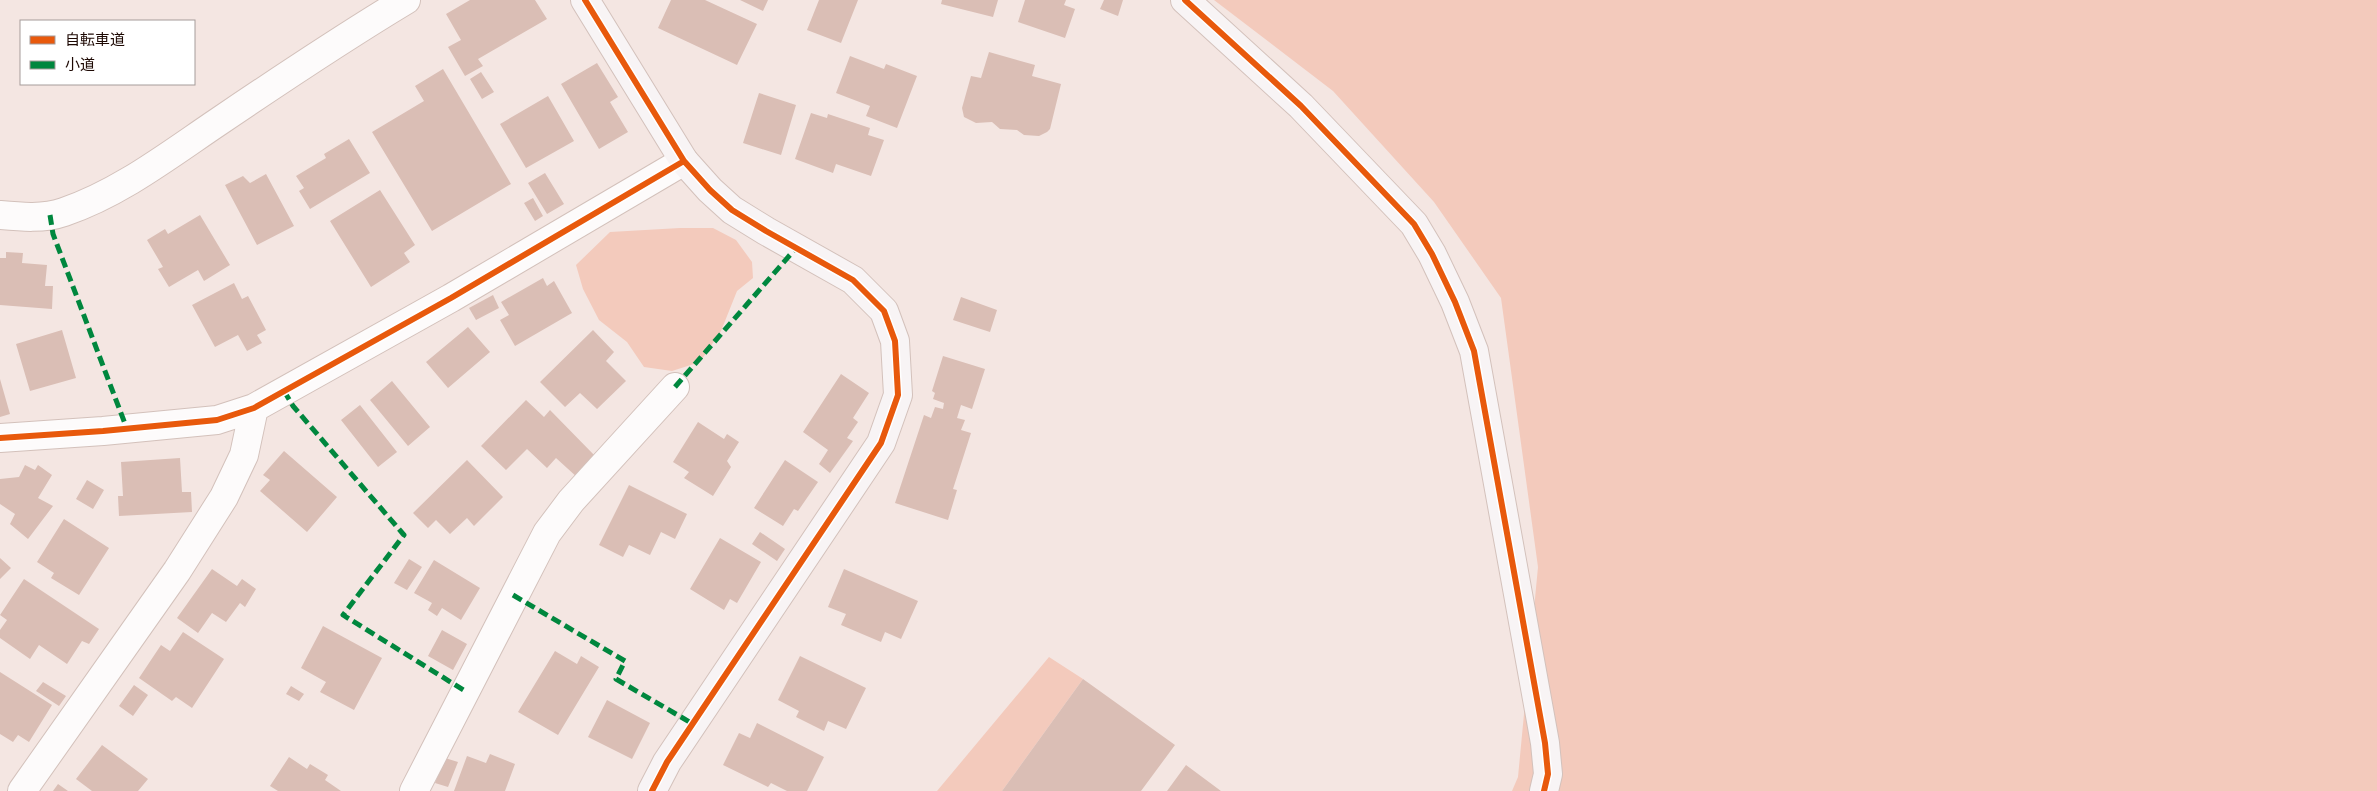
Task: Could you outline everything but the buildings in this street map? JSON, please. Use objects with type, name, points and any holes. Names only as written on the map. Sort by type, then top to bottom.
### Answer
[{"type":"street","points":[[0,215],[27,218],[62,213],[104,196],[171,154],[336,42],[406,0]]},
{"type":"street","points":[[585,0],[684,161],[710,190],[732,210],[853,280],[884,311],[895,341],[898,395],[881,443],[667,762],[652,791]]},
{"type":"street","points":[[1185,0],[1302,106],[1414,224],[1432,254],[1455,302],[1474,351],[1494,456],[1545,743],[1548,774],[1544,791]]},
{"type":"street","points":[[0,438],[217,420],[254,408],[451,298],[684,161]]},
{"type":"street","points":[[414,791],[546,533],[571,501],[675,387]]},
{"type":"street","points":[[22,791],[177,571],[224,497],[244,455],[254,408]]},
{"type":"shaded area","points":[[1214,0],[2377,0],[2377,791],[1512,791],[1518,777],[1538,567],[1501,298],[1434,202],[1333,91]]},
{"type":"shaded area","points":[[713,228],[736,240],[752,262],[753,278],[737,291],[721,331],[700,362],[672,371],[644,367],[627,342],[599,320],[583,289],[576,265],[610,232]]},
{"type":"shaded area","points":[[1049,657],[1083,679],[1002,791],[937,791]]},
{"type":"marked path","points":[[50,215],[53,234],[127,429]]},
{"type":"marked path","points":[[675,387],[796,248]]},
{"type":"marked path","points":[[284,391],[293,406],[404,535],[343,615],[465,691]]},
{"type":"marked path","points":[[513,595],[625,661],[616,679],[693,724]]},
{"type":"cycle path","points":[[585,0],[684,161],[710,190],[732,210],[853,280],[884,311],[895,341],[898,395],[881,443],[667,762],[652,791]]},
{"type":"cycle path","points":[[1185,0],[1301,106],[1414,224],[1432,254],[1455,302],[1474,351],[1545,743],[1548,774],[1544,791]]},
{"type":"cycle path","points":[[0,438],[103,431],[217,420],[254,408],[451,298],[684,161]]}]
